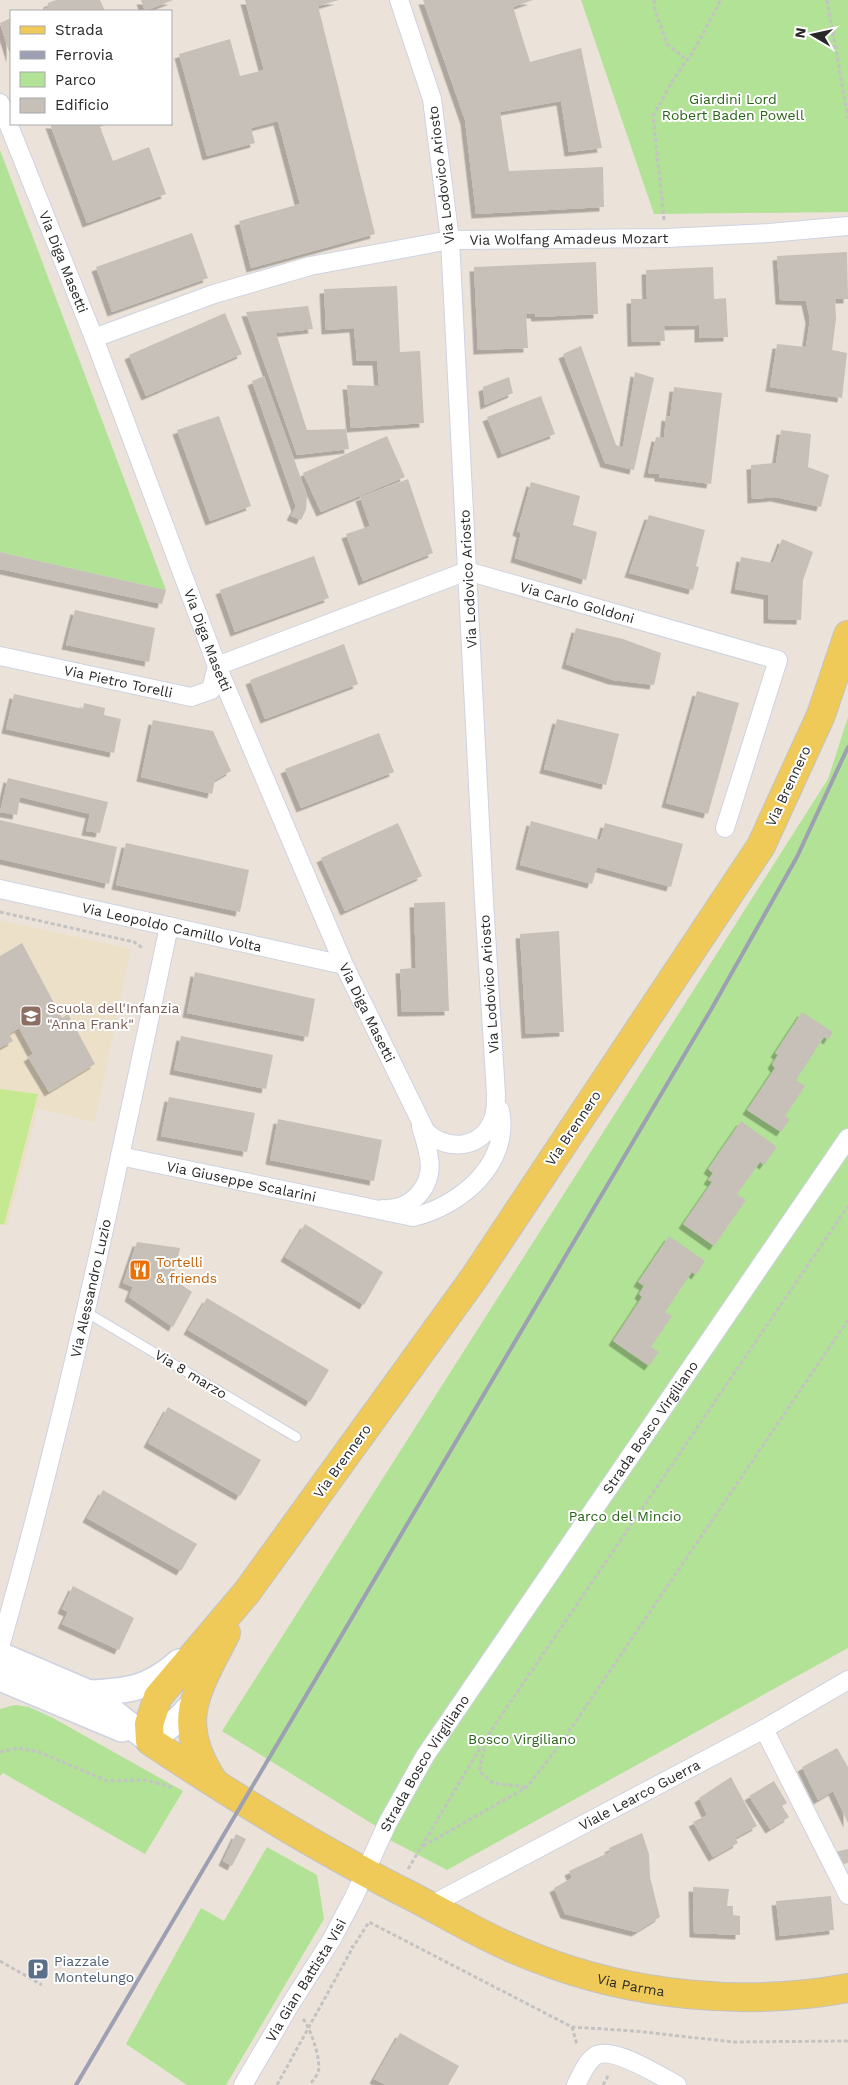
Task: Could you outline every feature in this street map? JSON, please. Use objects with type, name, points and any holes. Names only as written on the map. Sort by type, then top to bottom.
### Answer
[{"type":"main road","name":"Via Brennero","points":[[150,1741],[149,1724],[158,1698],[247,1592],[474,1278],[761,846],[821,715],[848,635]]},
{"type":"main road","name":"Via Brennero","points":[[89,1693],[136,1689],[168,1672],[247,1592]]},
{"type":"main road","name":"Via Brennero","points":[[150,1741],[174,1723],[193,1704],[247,1592]]},
{"type":"main road","points":[[0,1656],[89,1693],[150,1741]]},
{"type":"main road","points":[[0,1678],[150,1741]]},
{"type":"main road","name":"Via Brennero","points":[[193,1704],[192,1732],[198,1757],[216,1785]]},
{"type":"main road","name":"Via Parma","points":[[150,1741],[300,1837],[429,1906],[537,1959],[573,1971],[661,1990],[702,1996],[791,1996],[848,1988]]},
{"type":"street","name":"Via Lodovico Ariosto","points":[[399,0],[432,99],[450,240],[484,901],[496,1094],[495,1114],[490,1126],[482,1136],[472,1143],[460,1146]]},
{"type":"street","name":"Via Diga Masetti","points":[[0,103],[94,338],[217,666],[344,964],[426,1132],[435,1140],[447,1145],[460,1146]]},
{"type":"street","name":"Via Wolfang Amadeus Mozart","points":[[94,338],[214,294],[310,266],[450,240],[666,238],[769,233],[848,226]]},
{"type":"street","points":[[217,666],[468,570]]},
{"type":"street","name":"Via Carlo Goldoni","points":[[468,570],[778,660],[725,828]]},
{"type":"street","name":"Via Pietro Torelli","points":[[0,656],[191,697],[211,690],[217,666]]},
{"type":"street","name":"Via Leopoldo Camillo Volta","points":[[0,889],[344,964]]},
{"type":"street","name":"Via Alessandro Luzio","points":[[0,1647],[37,1519],[86,1312],[169,926]]},
{"type":"street","points":[[363,1208],[414,1217],[445,1207],[472,1188],[486,1169],[497,1146],[501,1129],[496,1094]]},
{"type":"street","points":[[363,1208],[387,1210],[402,1207],[415,1200],[424,1188],[430,1174],[430,1159],[419,1121]]},
{"type":"street","name":"Strada Bosco Virgiliano","points":[[365,1873],[387,1824],[426,1756],[848,1138]]},
{"type":"street","name":"Via Giuseppe Scalarini","points":[[120,1156],[363,1208]]},
{"type":"street","name":"Viale Learco Guerra","points":[[429,1906],[764,1729],[848,1680]]},
{"type":"street","points":[[764,1729],[848,1895]]},
{"type":"street","name":"Via Gian Battista Visi","points":[[243,2085],[290,2004],[332,1938],[365,1873]]},
{"type":"street","points":[[577,2083],[595,2056],[606,2052],[619,2056],[677,2085]]},
{"type":"lane","name":"Via 8 marzo","points":[[86,1312],[296,1437]]},
{"type":"path","points":[[654,0],[655,10],[668,44],[688,60]]},
{"type":"path","points":[[666,238],[653,116],[688,60],[721,0]]},
{"type":"path","points":[[827,0],[848,118]]},
{"type":"path","points":[[848,1206],[486,1738],[422,1847],[527,1787],[561,1743],[848,1320]]},
{"type":"path","points":[[486,1738],[480,1771],[493,1783],[527,1787]]},
{"type":"path","points":[[0,1752],[18,1748],[39,1752],[108,1781],[145,1780],[182,1789]]},
{"type":"path","points":[[277,2085],[353,1946],[369,1922],[572,2027],[635,2031],[733,2042],[848,2041]]},
{"type":"path","points":[[332,1938],[353,1946]]},
{"type":"path","points":[[0,1962],[42,1985]]},
{"type":"path","points":[[309,2026],[319,2071],[310,2085]]},
{"type":"shaded area","points":[[0,920],[131,949],[95,1122],[38,1109],[8,1225],[0,1224]]},
{"type":"green space","name":"Giardini Lord Robert Baden Powell","points":[[581,0],[848,0],[848,212],[654,214]]},
{"type":"green space","points":[[0,150],[166,590],[0,552]]},
{"type":"green space","name":"Parco del Mincio","points":[[848,717],[848,1648],[447,1870],[390,1840],[392,1836],[222,1731],[828,779]]},
{"type":"green space","points":[[0,1089],[38,1094],[4,1225],[0,1224]]},
{"type":"green space","points":[[15,1705],[29,1707],[53,1718],[183,1791],[145,1854],[3,1773],[0,1776],[0,1709]]},
{"type":"green space","points":[[267,1847],[317,1875],[324,1919],[226,2085],[187,2085],[126,2044],[201,1908],[224,1921]]},
{"type":"building","points":[[56,0],[100,0],[105,10],[42,10],[47,8],[48,3]]},
{"type":"building","points":[[141,0],[173,0],[148,10],[145,10]]},
{"type":"building","points":[[245,0],[339,0],[318,6],[375,234],[251,268],[239,221],[300,204],[278,121],[251,128],[255,143],[207,156],[179,54],[230,39],[240,76],[264,70]]},
{"type":"building","points":[[423,0],[533,0],[513,7],[530,62],[581,48],[602,148],[569,152],[561,101],[500,112],[509,171],[603,167],[604,207],[476,214],[465,120]]},
{"type":"building","points":[[10,18],[10,55],[0,23]]},
{"type":"building","points":[[50,125],[105,125],[100,127],[113,161],[149,147],[166,194],[87,223]]},
{"type":"building","points":[[192,233],[208,278],[112,312],[96,267]]},
{"type":"building","points":[[847,252],[848,299],[835,299],[836,319],[832,350],[847,353],[842,398],[770,387],[777,344],[806,347],[810,319],[806,301],[780,300],[777,256]]},
{"type":"building","points":[[596,262],[598,314],[536,317],[535,314],[526,314],[528,348],[478,350],[474,267]]},
{"type":"building","points":[[713,267],[714,299],[726,298],[728,337],[699,338],[699,325],[664,326],[665,341],[632,342],[631,299],[647,299],[646,270]]},
{"type":"building","points":[[397,286],[400,352],[420,351],[424,423],[351,428],[347,385],[379,386],[377,361],[357,361],[354,328],[326,330],[324,289]]},
{"type":"building","points":[[308,306],[313,329],[276,333],[307,430],[346,429],[349,449],[297,455],[246,312]]},
{"type":"building","points":[[225,313],[242,354],[146,396],[129,355]]},
{"type":"building","points":[[581,346],[616,445],[623,447],[635,372],[654,378],[634,470],[605,463],[563,354]]},
{"type":"building","points":[[264,376],[307,495],[306,510],[301,520],[291,516],[296,507],[252,381]]},
{"type":"building","points":[[509,377],[513,393],[485,405],[483,387]]},
{"type":"building","points":[[674,387],[722,393],[711,484],[659,477],[659,474],[648,473],[656,437],[664,438],[666,416],[670,417]]},
{"type":"building","points":[[541,396],[555,434],[502,454],[487,417]]},
{"type":"building","points":[[219,416],[251,506],[210,521],[177,430]]},
{"type":"building","points":[[781,430],[811,434],[808,467],[829,475],[821,507],[775,497],[752,499],[751,465],[776,463]]},
{"type":"building","points":[[387,436],[405,477],[321,512],[303,473]]},
{"type":"building","points":[[408,479],[433,553],[363,581],[346,534],[370,526],[360,497]]},
{"type":"building","points":[[531,482],[580,496],[573,525],[597,532],[586,580],[515,558],[521,533],[517,531]]},
{"type":"building","points":[[649,515],[705,530],[696,566],[699,567],[693,590],[629,573]]},
{"type":"building","points":[[782,539],[813,552],[803,580],[801,620],[768,619],[768,595],[735,589],[741,557],[773,563]]},
{"type":"building","points":[[0,552],[166,590],[162,604],[0,569]]},
{"type":"building","points":[[314,556],[329,598],[235,632],[220,590]]},
{"type":"building","points":[[75,610],[155,628],[149,662],[66,645]]},
{"type":"building","points":[[576,628],[623,639],[661,653],[654,685],[613,680],[566,664]]},
{"type":"building","points":[[344,644],[358,684],[265,719],[250,680]]},
{"type":"building","points":[[697,691],[739,703],[708,814],[666,803]]},
{"type":"building","points":[[14,694],[83,709],[84,703],[105,708],[104,715],[121,719],[114,753],[6,729]]},
{"type":"building","points":[[557,719],[619,734],[606,785],[544,769]]},
{"type":"building","points":[[153,720],[213,731],[231,771],[215,780],[212,794],[141,777]]},
{"type":"building","points":[[379,733],[394,772],[301,808],[285,769]]},
{"type":"building","points":[[8,778],[108,802],[100,833],[86,831],[90,814],[20,797],[17,815],[0,812]]},
{"type":"building","points":[[0,820],[117,847],[109,884],[0,859]]},
{"type":"building","points":[[531,821],[600,840],[605,823],[683,844],[671,887],[597,867],[592,884],[520,865]]},
{"type":"building","points":[[398,823],[422,876],[345,911],[321,858]]},
{"type":"building","points":[[126,843],[249,870],[240,912],[116,885]]},
{"type":"building","points":[[445,902],[449,1011],[402,1012],[400,969],[416,968],[414,903]]},
{"type":"building","points":[[559,931],[564,1032],[526,1034],[520,934]]},
{"type":"building","name":"Scuola dell'Infanzia \"Anna Frank\"","points":[[22,943],[62,1018],[68,1014],[95,1064],[49,1092],[28,1057],[33,1054],[19,1028],[9,1034],[13,1041],[0,1048],[0,956]]},
{"type":"building","points":[[195,972],[315,999],[308,1037],[187,1013]]},
{"type":"building","points":[[802,1012],[833,1032],[828,1040],[824,1037],[796,1080],[805,1086],[785,1116],[790,1119],[781,1132],[747,1110],[775,1068],[772,1064],[778,1055],[775,1053]]},
{"type":"building","points":[[181,1036],[273,1055],[266,1089],[174,1070]]},
{"type":"building","points":[[169,1097],[255,1113],[247,1152],[161,1136]]},
{"type":"building","points":[[278,1119],[382,1140],[374,1181],[270,1160]]},
{"type":"building","points":[[741,1121],[777,1147],[764,1165],[760,1162],[737,1194],[746,1200],[714,1246],[683,1224],[712,1182],[708,1180],[713,1173],[708,1169]]},
{"type":"building","points":[[305,1224],[383,1272],[364,1305],[285,1257]]},
{"type":"building","points":[[669,1236],[705,1261],[696,1275],[692,1272],[665,1312],[672,1316],[651,1347],[659,1352],[649,1366],[613,1341],[642,1297],[639,1294],[644,1286],[638,1282]]},
{"type":"building","points":[[137,1242],[180,1248],[173,1279],[192,1292],[173,1327],[129,1297],[133,1287],[123,1283]]},
{"type":"building","points":[[207,1298],[329,1370],[310,1402],[188,1330]]},
{"type":"building","points":[[168,1407],[261,1460],[240,1496],[148,1443]]},
{"type":"building","points":[[103,1490],[197,1544],[181,1571],[87,1518]]},
{"type":"building","points":[[73,1586],[134,1618],[119,1650],[62,1624],[68,1612],[62,1609]]},
{"type":"building","points":[[837,1748],[848,1767],[848,1823],[833,1791],[818,1800],[802,1767]]},
{"type":"building","points":[[731,1777],[757,1826],[735,1838],[738,1843],[713,1857],[693,1822],[707,1815],[699,1798]]},
{"type":"building","points":[[774,1781],[787,1803],[782,1806],[789,1817],[770,1829],[749,1796]]},
{"type":"building","points":[[642,1833],[649,1854],[650,1877],[660,1917],[636,1932],[565,1914],[554,1888],[572,1878],[569,1871],[610,1852],[609,1848]]},
{"type":"building","points":[[236,1834],[246,1839],[232,1866],[223,1861]]},
{"type":"building","points":[[848,1849],[848,1863],[839,1865],[835,1852]]},
{"type":"building","points":[[693,1887],[729,1889],[727,1906],[733,1906],[733,1915],[740,1916],[740,1935],[694,1933]]},
{"type":"building","points":[[831,1896],[834,1930],[780,1936],[776,1901]]},
{"type":"building","points":[[400,2033],[459,2066],[448,2085],[386,2085],[374,2079]]},
{"type":"railway","points":[[76,2085],[712,1008],[797,857],[848,747]]},
{"type":"place","name":"Scuola dell'Infanzia \"Anna Frank\"","points":[[31,1016]]},
{"type":"place","name":"Tortelli & friends","points":[[140,1270]]},
{"type":"place","name":"Piazzale Montelungo","points":[[38,1969]]},
{"type":"park label","name":"Bosco Virgiliano","points":[[522,1739]]}]
